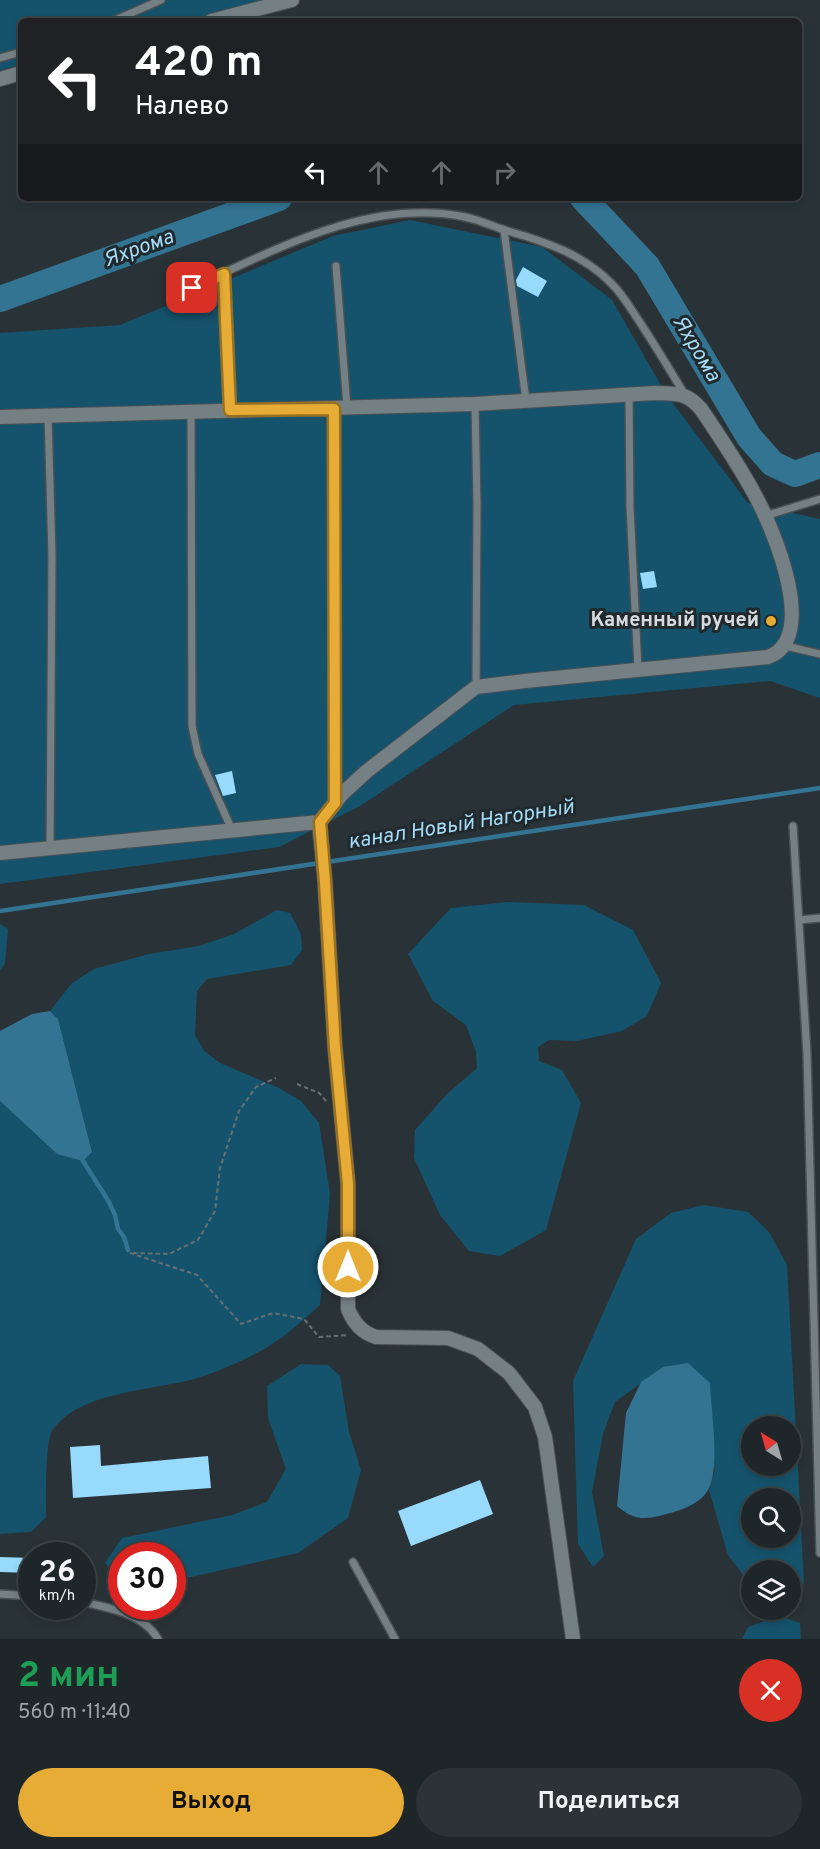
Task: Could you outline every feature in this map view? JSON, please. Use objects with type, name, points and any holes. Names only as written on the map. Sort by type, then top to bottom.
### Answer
[{"type":"street","points":[[223,18],[292,0]]},
{"type":"street","points":[[0,78],[18,74]]},
{"type":"street","points":[[0,417],[341,409],[475,404],[655,393],[685,394],[701,409],[755,495],[765,516],[774,536],[791,595],[791,630],[786,646],[777,653],[768,657],[476,687],[367,771],[335,803],[320,822],[348,1184],[348,1309],[353,1321],[366,1334],[376,1337],[448,1338],[478,1349],[509,1373],[535,1407],[545,1437],[573,1639]]},
{"type":"street","points":[[0,853],[320,822]]},
{"type":"lane","points":[[120,18],[161,0]]},
{"type":"lane","points":[[0,58],[18,53]]},
{"type":"lane","points":[[176,295],[298,241],[366,218],[425,213],[465,217],[544,241],[595,268],[614,285],[685,394]]},
{"type":"lane","points":[[504,230],[526,401]]},
{"type":"lane","points":[[335,803],[341,409],[336,266]]},
{"type":"lane","points":[[224,274],[230,410]]},
{"type":"lane","points":[[629,395],[630,507],[638,669]]},
{"type":"lane","points":[[475,404],[476,687]]},
{"type":"lane","points":[[190,411],[192,726],[198,754],[232,830]]},
{"type":"lane","points":[[48,415],[52,556],[50,848]]},
{"type":"lane","points":[[765,516],[820,499]]},
{"type":"lane","points":[[786,646],[820,654]]},
{"type":"lane","points":[[793,826],[807,1054],[820,1553]]},
{"type":"lane","points":[[799,920],[820,918]]},
{"type":"lane","points":[[353,1562],[395,1639]]},
{"type":"lane","points":[[0,1594],[18,1595]]},
{"type":"lane","points":[[96,1606],[133,1616],[154,1631],[158,1639]]},
{"type":"path","points":[[276,1078],[256,1087],[239,1111],[219,1168],[215,1211],[198,1240],[169,1254],[130,1253],[198,1275],[242,1324],[273,1313],[304,1319],[319,1337],[366,1334]]},
{"type":"path","points":[[297,1084],[319,1093],[342,1121]]},
{"type":"shaded area","points":[[0,0],[268,0],[199,18],[18,18],[18,66],[0,70]]},
{"type":"shaded area","points":[[410,220],[542,247],[612,300],[666,394],[748,503],[820,519],[820,698],[770,681],[514,705],[360,806],[279,847],[0,884],[0,333],[120,325],[333,236]]},
{"type":"shaded area","points":[[508,902],[584,905],[633,930],[661,983],[647,1016],[622,1031],[577,1041],[549,1040],[538,1047],[539,1061],[562,1070],[581,1103],[546,1230],[500,1256],[469,1251],[440,1215],[414,1158],[415,1130],[447,1094],[477,1068],[476,1052],[466,1025],[433,1001],[408,954],[451,908]]},
{"type":"shaded area","points":[[277,910],[290,913],[301,934],[302,950],[291,965],[207,979],[197,991],[195,1035],[204,1051],[220,1063],[279,1088],[301,1101],[319,1123],[330,1194],[320,1305],[276,1342],[235,1363],[186,1381],[101,1399],[65,1417],[52,1431],[48,1446],[46,1517],[31,1532],[0,1534],[0,1101],[57,1154],[92,1152],[58,1019],[50,1011],[72,983],[94,969],[149,954],[199,946],[234,934]]},
{"type":"shaded area","points":[[0,924],[8,929],[5,963],[0,971]]},
{"type":"shaded area","points":[[50,1011],[58,1019],[92,1152],[83,1161],[57,1154],[0,1101],[0,1031],[32,1014]]},
{"type":"shaded area","points":[[704,1205],[748,1212],[769,1232],[787,1265],[795,1416],[741,1416],[741,1476],[798,1476],[799,1488],[741,1488],[741,1548],[801,1548],[801,1527],[804,1583],[801,1585],[801,1560],[741,1560],[741,1572],[728,1555],[709,1490],[715,1469],[663,1367],[615,1402],[603,1434],[592,1492],[604,1556],[593,1567],[578,1544],[573,1381],[636,1239],[671,1213]]},
{"type":"shaded area","points":[[688,1363],[710,1383],[714,1466],[709,1488],[696,1503],[683,1509],[650,1518],[639,1518],[617,1506],[626,1413],[641,1382],[663,1367]]},
{"type":"shaded area","points":[[301,1364],[328,1365],[340,1376],[349,1432],[361,1470],[348,1518],[298,1553],[191,1577],[186,1577],[186,1542],[119,1542],[122,1538],[232,1515],[267,1502],[286,1469],[268,1418],[267,1386]]},
{"type":"shaded area","points":[[768,1620],[791,1620],[800,1623],[801,1639],[742,1639],[748,1627]]},
{"type":"building","points":[[523,267],[547,281],[538,297],[517,286],[516,280]]},
{"type":"building","points":[[654,571],[657,587],[643,589],[640,573]]},
{"type":"building","points":[[232,771],[236,793],[223,796],[215,775]]},
{"type":"building","points":[[100,1445],[101,1466],[208,1456],[211,1488],[73,1498],[70,1447]]},
{"type":"building","points":[[480,1480],[493,1514],[411,1546],[398,1511]]},
{"type":"building","points":[[0,1557],[18,1558],[18,1573],[0,1572]]},
{"type":"waterway","name":"Яхрома","points":[[0,299],[271,201]]},
{"type":"waterway","name":"Яхрома","points":[[586,201],[647,266],[749,437],[773,464],[795,474],[820,465]]},
{"type":"waterway","name":"канал Новый Нагорный","points":[[0,911],[820,788]]},
{"type":"waterway","points":[[83,1161],[109,1202],[128,1250]]},
{"type":"place","name":"Каменный ручей","points":[[771,621]]},
{"type":"route","points":[[192,288],[224,274],[230,410],[334,409],[335,803],[320,822],[335,1048],[348,1184],[348,1267]]}]
